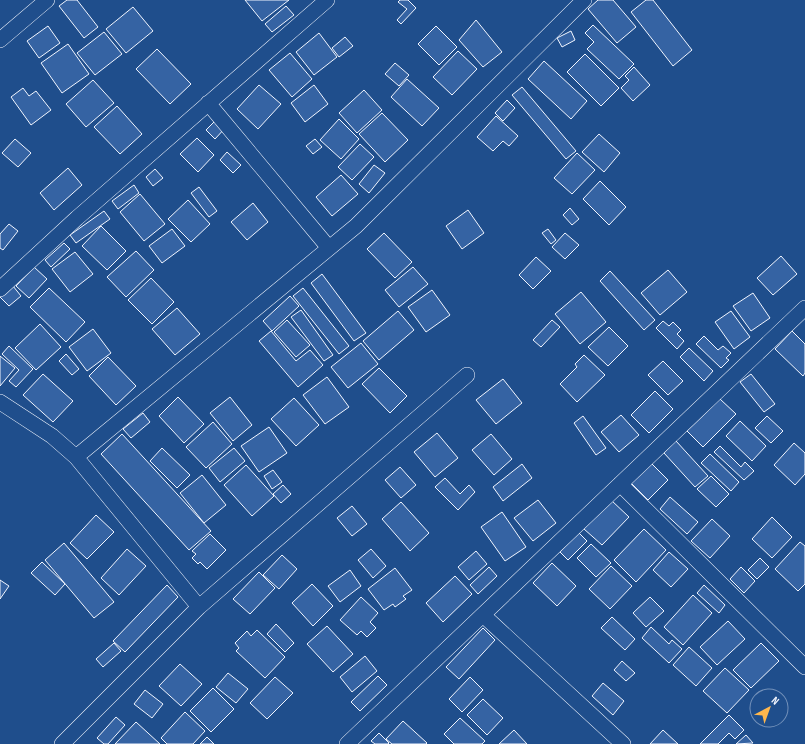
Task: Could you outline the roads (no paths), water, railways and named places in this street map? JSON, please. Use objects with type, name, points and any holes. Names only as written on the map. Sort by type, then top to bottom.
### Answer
[{"type":"street","points":[[0,40],[47,0]]},
{"type":"street","points":[[0,289],[77,218],[327,0]]},
{"type":"street","points":[[76,457],[356,226],[584,0]]},
{"type":"street","points":[[208,103],[329,248]]},
{"type":"street","points":[[349,743],[805,308]]},
{"type":"street","points":[[62,744],[199,607],[467,376]]},
{"type":"street","points":[[0,402],[52,436],[76,457],[199,607]]},
{"type":"street","points":[[620,484],[805,668]]},
{"type":"street","points":[[483,615],[623,744]]}]
